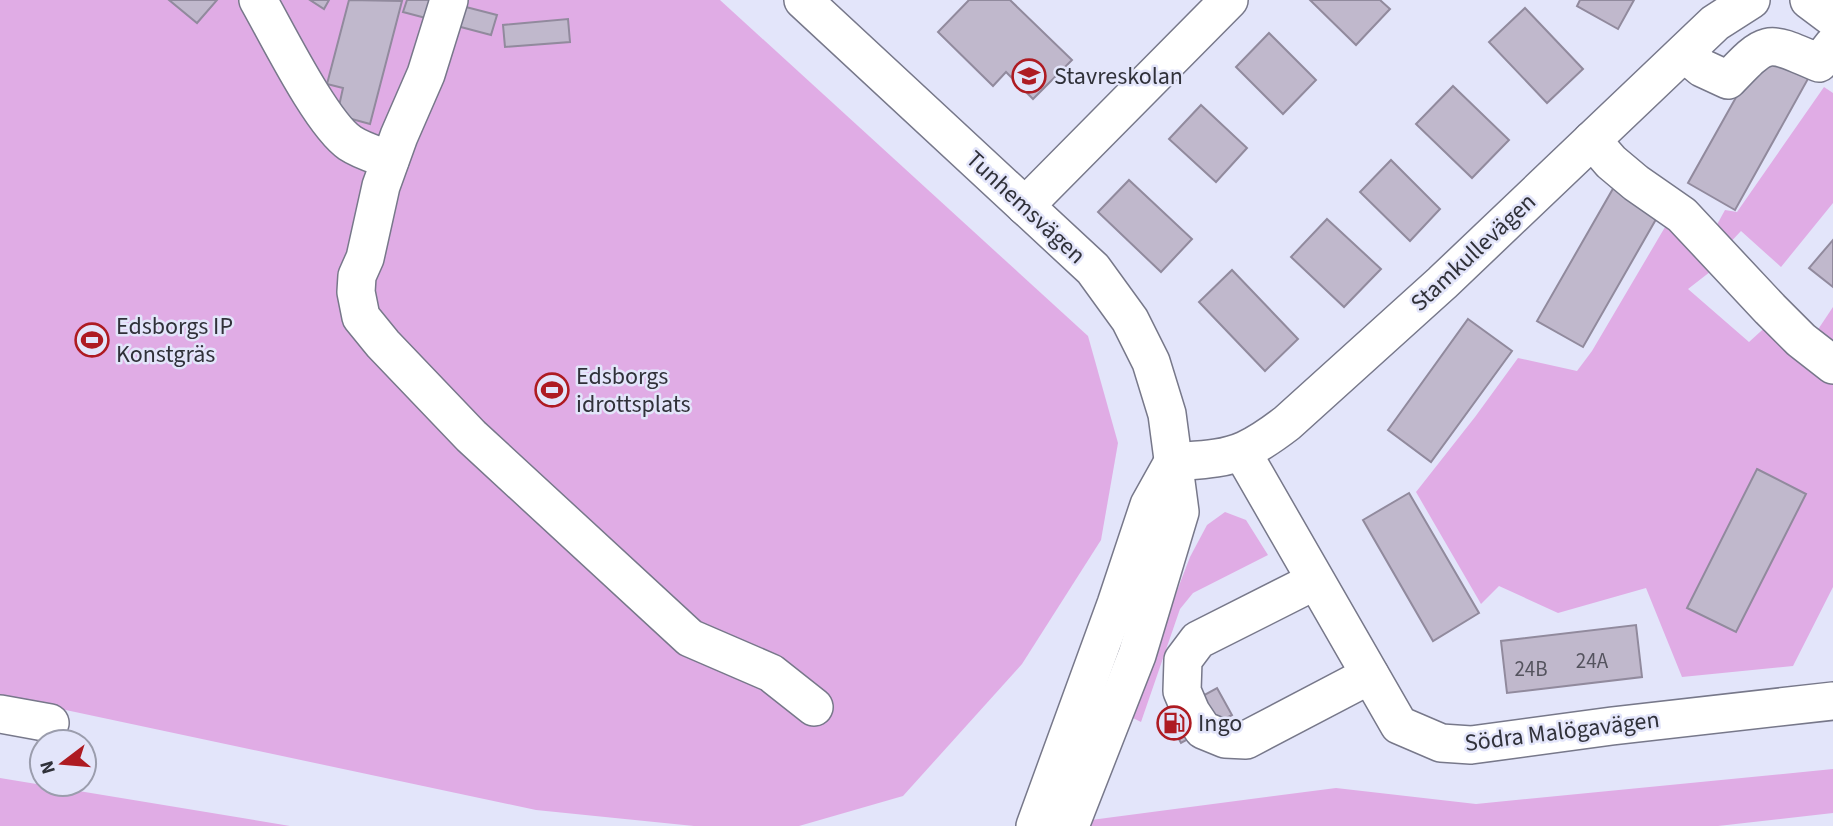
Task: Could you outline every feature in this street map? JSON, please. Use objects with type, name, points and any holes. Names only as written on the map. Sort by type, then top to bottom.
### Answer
[{"type":"street","points":[[257,0],[334,126],[348,142],[390,160]]},
{"type":"street","points":[[449,0],[426,74],[381,186],[365,258],[357,276],[356,292],[361,317],[383,344],[471,436],[690,638],[771,673],[814,707]]},
{"type":"street","name":"Tunhemsvägen","points":[[803,0],[1093,269],[1130,320],[1151,362],[1167,414],[1180,512],[1137,655],[1070,826]]},
{"type":"street","points":[[1025,206],[1228,0]]},
{"type":"street","name":"Stamkullevägen","points":[[1173,462],[1241,452],[1261,442],[1287,423],[1442,283],[1715,23],[1751,0]]},
{"type":"street","points":[[1809,0],[1833,18]]},
{"type":"street","points":[[1684,53],[1702,68],[1728,80],[1754,52],[1765,46],[1786,48],[1819,63],[1833,45]]},
{"type":"street","points":[[1592,141],[1636,183],[1682,215],[1801,340],[1833,365]]},
{"type":"street","name":"Södra Malögavägen","points":[[1241,452],[1399,726],[1441,743],[1461,744],[1833,701]]},
{"type":"street","points":[[1035,826],[1149,505],[1173,462]]},
{"type":"street","points":[[1315,581],[1198,640],[1183,660],[1182,691],[1191,712],[1203,730],[1225,739],[1246,740],[1370,675]]},
{"type":"street","points":[[0,714],[50,723]]},
{"type":"shaded area","name":"Edsborgs idrottsplats","points":[[0,0],[720,0],[1088,336],[1118,443],[1101,540],[1022,664],[903,796],[799,826],[694,826],[536,810],[0,696]]},
{"type":"shaded area","points":[[1824,87],[1833,93],[1833,203],[1781,267],[1741,231],[1725,248],[1714,230],[1725,210],[1737,212]]},
{"type":"shaded area","points":[[1668,222],[1715,268],[1688,289],[1749,342],[1771,322],[1833,373],[1833,587],[1793,666],[1682,677],[1646,588],[1558,613],[1499,586],[1481,604],[1416,492],[1518,358],[1577,371],[1592,351]]},
{"type":"shaded area","points":[[1833,307],[1833,354],[1813,337]]},
{"type":"shaded area","points":[[1225,512],[1246,520],[1268,555],[1193,593],[1180,609],[1141,722],[1129,716],[1190,557],[1207,525]]},
{"type":"shaded area","points":[[1833,769],[1833,813],[1718,826],[1088,826],[1091,820],[1336,788],[1476,804]]},
{"type":"shaded area","points":[[0,778],[28,783],[28,798],[98,798],[98,794],[290,826],[0,826]]},
{"type":"building","points":[[169,0],[217,0],[197,23]]},
{"type":"building","points":[[310,0],[329,0],[324,9]]},
{"type":"building","points":[[349,0],[402,1],[370,124],[337,115],[343,88],[327,84]]},
{"type":"building","points":[[407,0],[438,0],[437,21],[403,12]]},
{"type":"building","points":[[969,0],[1010,0],[1072,60],[1033,99],[1006,72],[993,86],[938,32]]},
{"type":"building","points":[[1310,0],[1380,0],[1390,9],[1356,45]]},
{"type":"building","points":[[1580,0],[1634,0],[1618,29],[1577,6]]},
{"type":"building","points":[[462,6],[497,15],[491,35],[457,26]]},
{"type":"building","points":[[1525,8],[1583,69],[1547,103],[1489,42]]},
{"type":"building","points":[[568,19],[570,42],[505,47],[503,25]]},
{"type":"building","points":[[1269,33],[1316,80],[1283,114],[1236,67]]},
{"type":"building","points":[[1762,51],[1809,77],[1735,210],[1688,183]]},
{"type":"building","points":[[1453,86],[1509,140],[1472,178],[1416,124]]},
{"type":"building","points":[[1201,105],[1247,148],[1216,182],[1169,139]]},
{"type":"building","points":[[1391,160],[1440,209],[1410,241],[1360,192]]},
{"type":"building","points":[[1129,180],[1192,239],[1161,272],[1098,212]]},
{"type":"building","points":[[1614,187],[1659,214],[1583,347],[1537,321]]},
{"type":"building","points":[[1327,219],[1381,269],[1344,307],[1291,257]]},
{"type":"building","points":[[1833,240],[1833,287],[1809,268]]},
{"type":"building","points":[[1232,270],[1298,339],[1265,371],[1199,302]]},
{"type":"building","points":[[1468,319],[1512,351],[1431,462],[1388,430]]},
{"type":"building","points":[[1757,469],[1806,494],[1736,632],[1687,608]]},
{"type":"building","points":[[1409,493],[1479,613],[1433,641],[1363,520]]},
{"type":"building","points":[[1636,625],[1642,677],[1507,693],[1501,641]]},
{"type":"building","points":[[1217,688],[1232,715],[1181,743],[1166,716]]},
{"type":"place","name":"Stavreskolan","points":[[1029,76]]},
{"type":"place","name":"Edsborgs IP Konstgräs","points":[[92,340]]},
{"type":"place","name":"Edsborgs idrottsplats","points":[[552,390]]},
{"type":"place","name":"Ingo","points":[[1174,723]]}]
